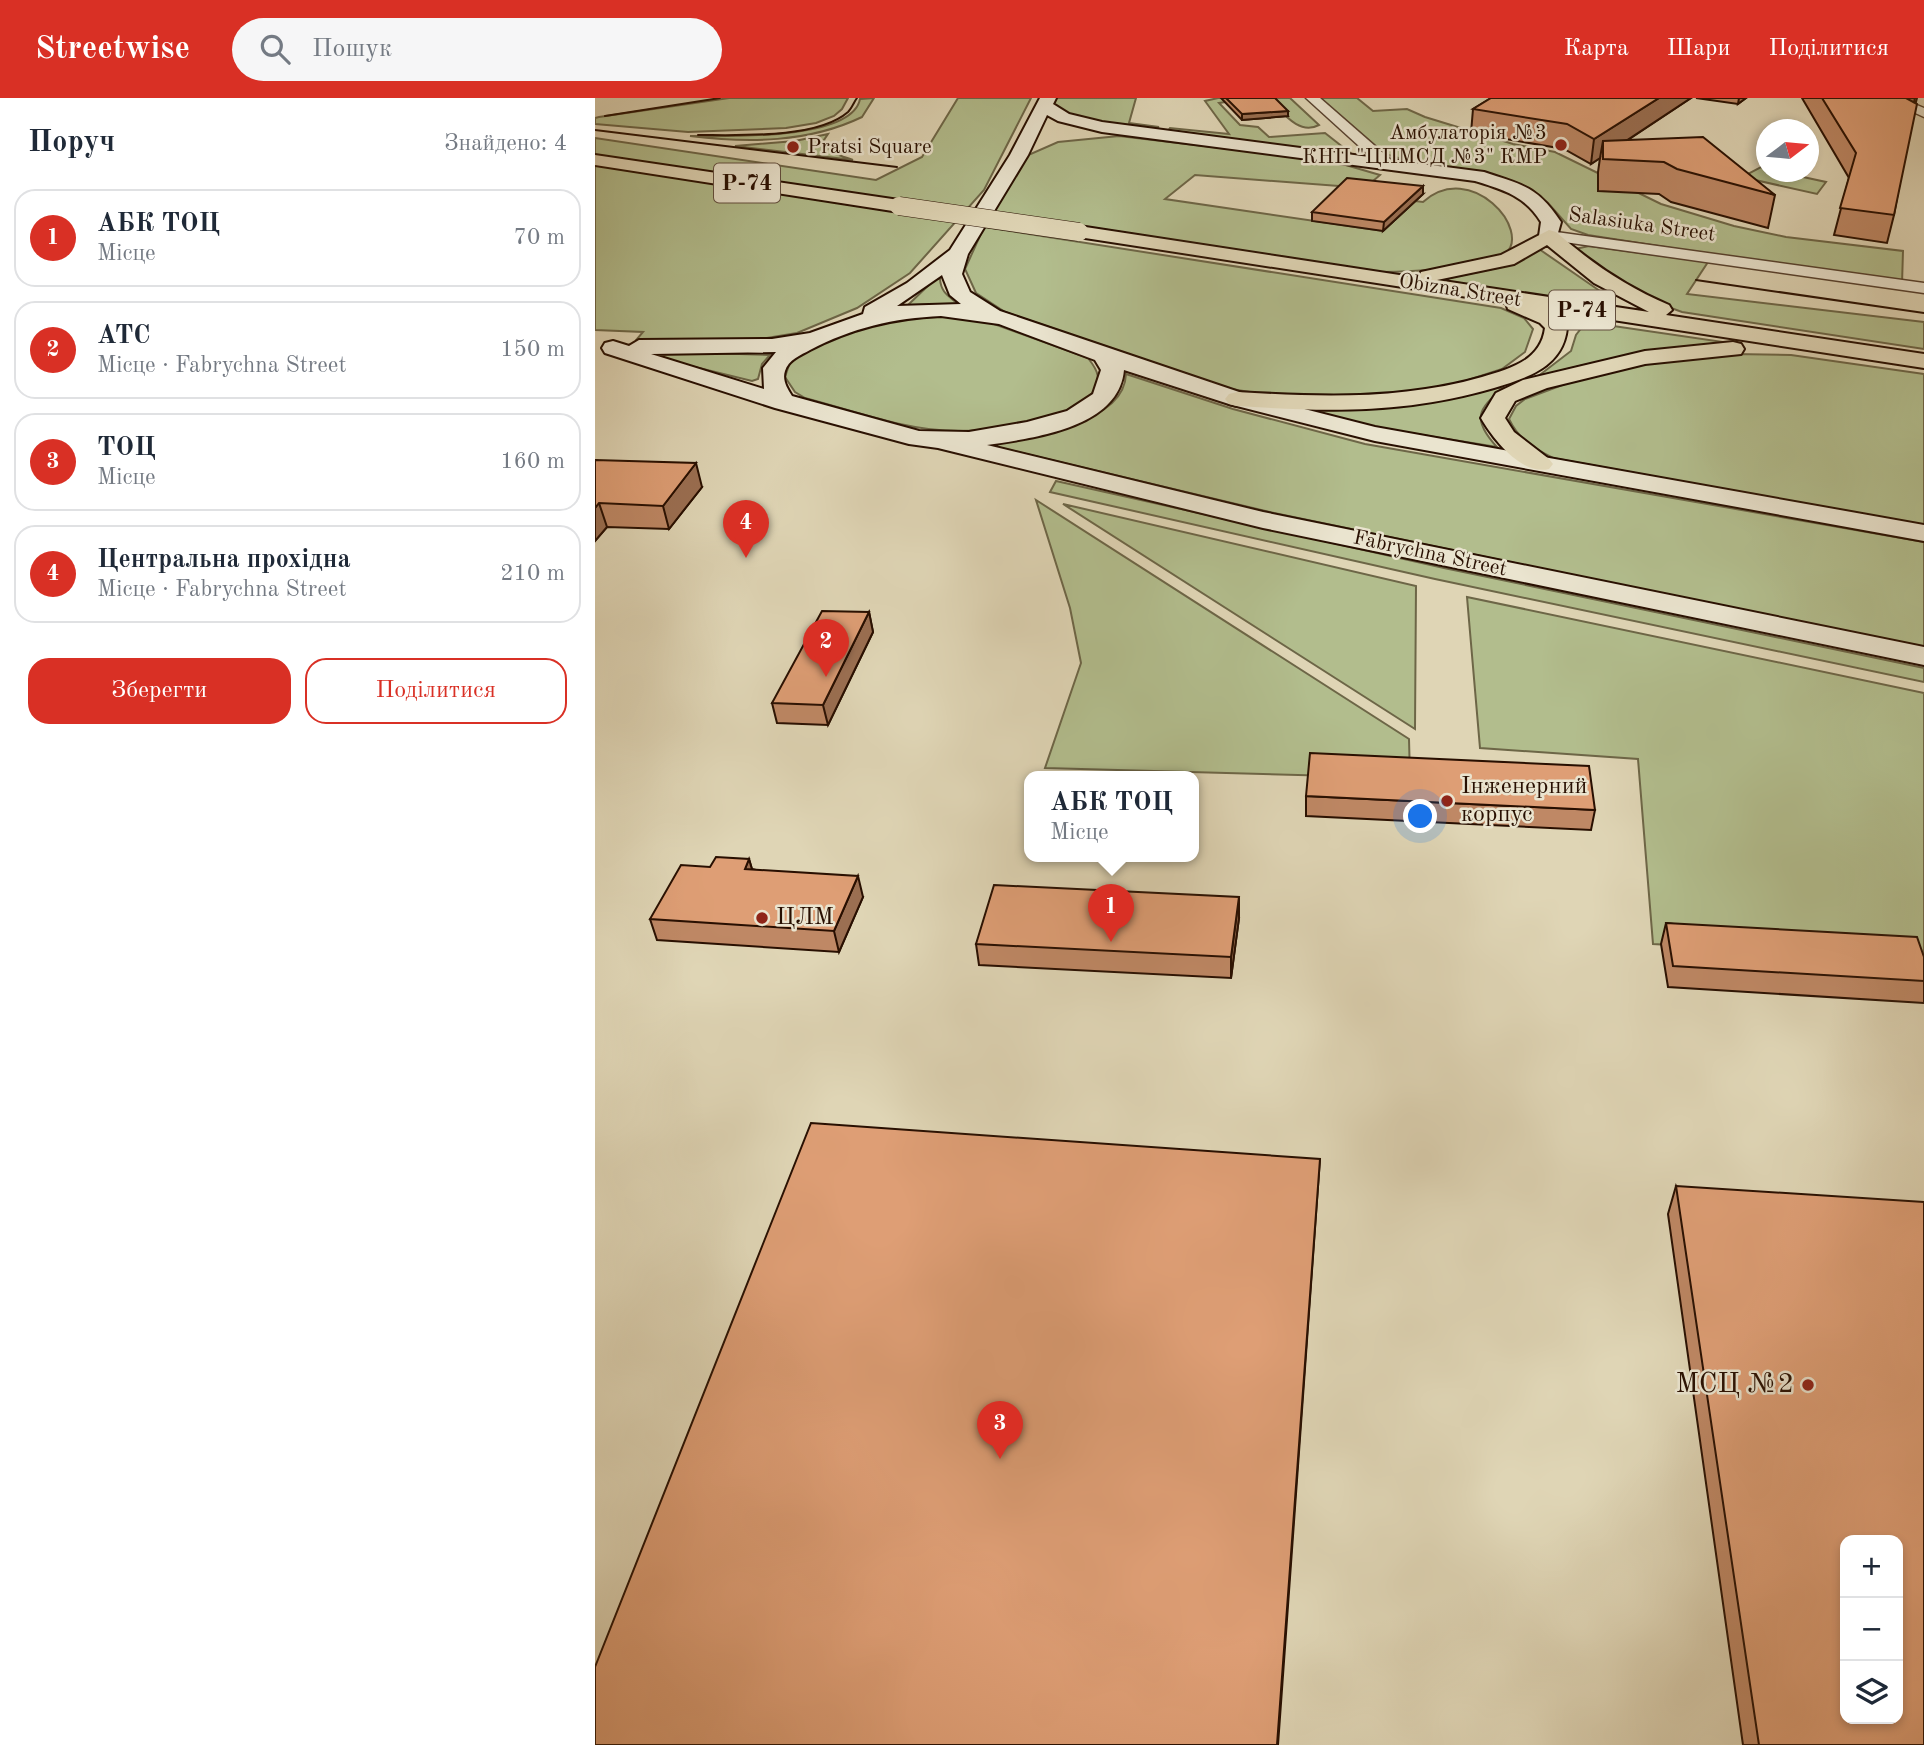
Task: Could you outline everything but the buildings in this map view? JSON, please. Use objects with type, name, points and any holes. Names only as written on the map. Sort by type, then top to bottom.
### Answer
[{"type":"main road","points":[[1134,131],[1064,118],[1046,102],[1019,155],[958,254],[952,274],[961,295],[992,315],[1104,355],[1237,399],[1375,434],[1924,533]]},
{"type":"main road","name":"Salasiuka Street","points":[[1134,131],[1470,175],[1520,189],[1545,209],[1551,222],[1549,236]]},
{"type":"main road","points":[[1071,136],[1134,131]]},
{"type":"main road","points":[[1019,155],[1042,143]]},
{"type":"main road","name":"Obizna Street","points":[[595,160],[1920,360]]},
{"type":"main road","points":[[1387,280],[1462,271],[1496,263],[1527,250],[1549,236],[1605,281],[1646,304],[1687,321],[1777,338]]},
{"type":"main road","points":[[784,402],[773,388],[771,376],[786,354],[890,303],[958,254]]},
{"type":"main road","points":[[1237,399],[1329,405],[1375,404],[1422,399],[1525,372],[1552,347],[1556,328],[1548,318],[1501,298]]},
{"type":"main road","points":[[853,321],[891,314],[945,310],[992,315]]},
{"type":"main road","points":[[604,348],[772,346],[815,338]]},
{"type":"main road","name":"Fabrychna Street","points":[[604,348],[784,402],[1263,520],[1924,656]]},
{"type":"main road","points":[[1540,464],[1504,437],[1493,418],[1498,405],[1509,395],[1560,377],[1614,363],[1691,351],[1785,349],[1920,360]]},
{"type":"main road","points":[[939,441],[1017,432],[1059,421],[1090,409],[1109,391],[1112,383],[1113,370],[1104,355]]},
{"type":"street","points":[[1312,98],[1386,163]]},
{"type":"street","points":[[1889,98],[1924,113]]},
{"type":"street","name":"Salasiuka Street","points":[[1549,236],[1924,288]]},
{"type":"green space","points":[[729,98],[848,98],[834,116],[816,123],[786,128],[688,132],[595,124],[595,118],[599,117]]},
{"type":"green space","points":[[874,98],[862,117],[821,132],[756,140],[690,136],[757,135],[812,129],[835,123],[852,113],[860,99]]},
{"type":"green space","points":[[958,98],[1031,98],[984,190],[910,273],[857,308],[797,333],[748,341],[637,339],[643,332],[595,330],[595,138],[876,180],[922,157]]},
{"type":"green space","points":[[1053,98],[1136,98],[1129,123],[1159,127],[1119,128],[1089,122],[1052,106]]},
{"type":"green space","points":[[1218,98],[1252,98],[1219,103],[1240,125],[1258,127],[1269,137],[1325,133],[1353,155],[1168,131],[1170,128],[1229,134],[1205,101]]},
{"type":"green space","points":[[1268,98],[1290,98],[1319,125],[1311,128],[1297,125]]},
{"type":"green space","points":[[1315,98],[1357,98],[1373,111],[1407,109],[1513,144],[1555,152],[1661,204],[1734,226],[1786,237],[1903,251],[1902,284],[1588,235],[1571,229],[1548,203],[1533,191],[1481,173],[1402,159],[1379,152]]},
{"type":"green space","points":[[828,134],[824,140],[828,148],[853,160],[735,146],[795,141]]},
{"type":"green space","points":[[1119,136],[1332,161],[1380,175],[1365,188],[1195,175],[1165,199],[1383,231],[1415,201],[1423,202],[1441,191],[1460,189],[1477,193],[1493,203],[1511,230],[1511,243],[1505,254],[1482,263],[1381,272],[989,212],[1026,156],[1058,142]]},
{"type":"green space","points":[[1756,170],[1756,180],[1742,177]]},
{"type":"green space","points":[[1764,182],[1826,182],[1817,194]]},
{"type":"green space","points":[[984,227],[1501,308],[1524,318],[1533,329],[1525,352],[1502,369],[1418,393],[1374,399],[1275,396],[1231,389],[1005,312],[976,293],[965,269]]},
{"type":"green space","points":[[1589,246],[1708,262],[1687,294],[1924,322],[1924,349],[1682,312],[1644,298],[1575,249]]},
{"type":"green space","points":[[1539,249],[1613,300],[1614,304],[1600,305],[1434,281],[1502,267],[1522,260]]},
{"type":"green space","points":[[935,279],[940,279],[944,291],[958,304],[908,305]]},
{"type":"green space","points":[[945,315],[983,320],[1088,358],[1095,367],[1097,384],[1085,401],[1053,417],[1002,427],[958,431],[900,424],[805,398],[795,392],[785,377],[790,362],[845,333],[892,319]]},
{"type":"green space","points":[[1586,322],[1723,342],[1722,345],[1628,356],[1537,377],[1571,351],[1576,335]]},
{"type":"green space","points":[[638,353],[770,355],[762,364],[758,379],[752,381]]},
{"type":"green space","points":[[1734,354],[1791,355],[1924,374],[1924,526],[1553,458],[1527,443],[1509,419],[1516,406],[1525,399],[1581,378],[1622,367]]},
{"type":"green space","points":[[1126,374],[1233,409],[1365,444],[1924,542],[1924,648],[1274,513],[984,444],[1083,420],[1112,403],[1122,390]]},
{"type":"green space","points":[[1504,388],[1483,408],[1481,422],[1497,447],[1373,427],[1290,408],[1392,406]]},
{"type":"green space","points":[[1056,481],[1444,568],[1924,668],[1924,682],[1435,579],[1050,492]]},
{"type":"green space","points":[[1036,500],[1409,739],[1410,778],[1045,768],[1081,663],[1070,608]]},
{"type":"green space","points":[[1063,504],[1416,586],[1415,729]]},
{"type":"green space","points":[[1467,597],[1924,693],[1924,959],[1653,944],[1638,759],[1480,748]]},
{"type":"tram line","points":[[605,116],[720,98]]},
{"type":"tram line","points":[[698,135],[776,134],[817,127],[848,112],[857,98]]},
{"type":"tram line","points":[[595,130],[897,167]]},
{"type":"tram line","points":[[1696,280],[1924,313]]},
{"type":"place","name":"Амбулаторія №3 КНП \"ЦПМСД №3\" КМР","points":[[1561,145]]},
{"type":"place","name":"Pratsi Square","points":[[793,147]]},
{"type":"place","name":"Центральна прохідна","points":[[746,558]]},
{"type":"place","name":"АТС","points":[[826,677]]},
{"type":"place","name":"Інженерний корпус","points":[[1447,801]]},
{"type":"place","name":"ЦЛМ","points":[[762,918]]},
{"type":"place","name":"АБК ТОЦ","points":[[1111,942]]},
{"type":"place","name":"МСЦ №2","points":[[1808,1385]]},
{"type":"place","name":"ТОЦ","points":[[1000,1459]]}]
